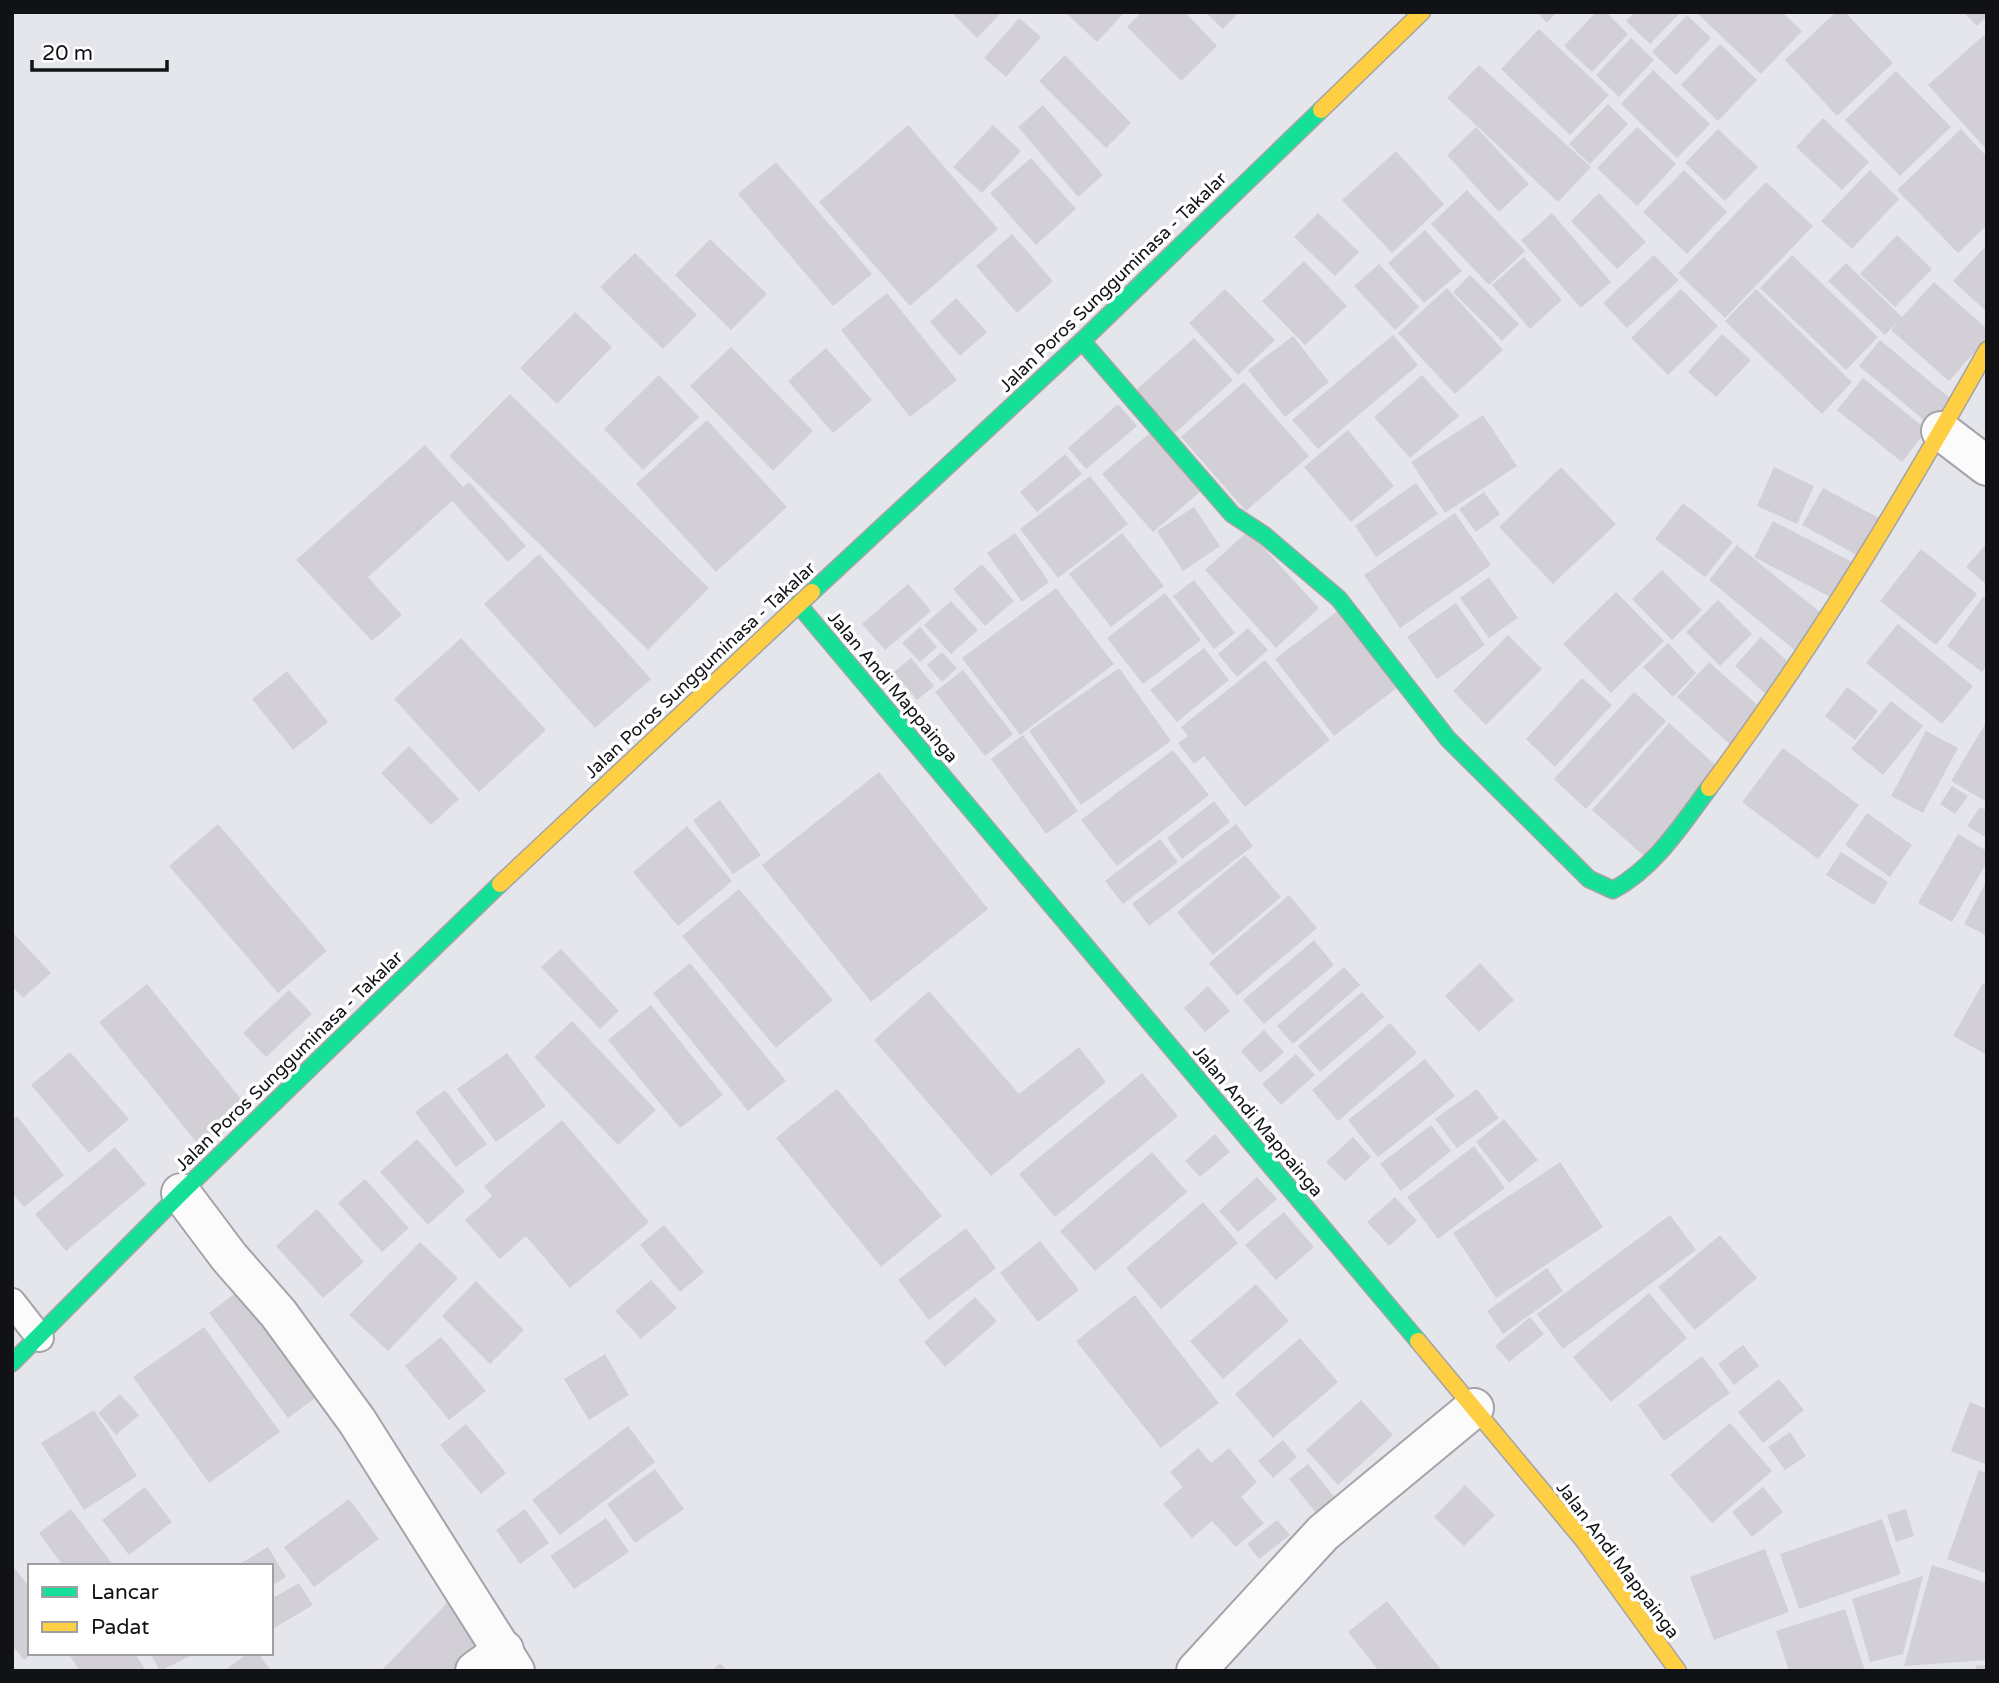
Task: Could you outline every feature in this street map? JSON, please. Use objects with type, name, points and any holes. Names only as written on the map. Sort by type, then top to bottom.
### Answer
[{"type":"main road","name":"Jalan Poros Sungguminasa - Takalar","points":[[12,1363],[40,1338],[181,1193],[527,858],[1082,341],[1422,12]]},
{"type":"main road","points":[[1082,341],[1232,514],[1264,535],[1339,599],[1448,739],[1568,860],[1589,879],[1613,890],[1641,872],[1734,756],[1833,615],[1987,350]]},
{"type":"main road","name":"Jalan Andi Mappainga","points":[[798,604],[1474,1408],[1584,1542],[1678,1671]]},
{"type":"street","points":[[1941,431],[1987,466]]},
{"type":"street","points":[[181,1193],[229,1257],[278,1313],[357,1421],[498,1664]]},
{"type":"street","points":[[1196,1671],[1323,1533],[1474,1408]]},
{"type":"lane","points":[[12,1302],[40,1338]]},
{"type":"building","points":[[951,12],[1002,12],[977,38]]},
{"type":"building","points":[[1065,12],[1125,12],[1097,42]]},
{"type":"building","points":[[1142,12],[1185,12],[1217,46],[1181,81],[1127,27]]},
{"type":"building","points":[[1205,12],[1239,12],[1223,29]]},
{"type":"building","points":[[1537,12],[1557,12],[1547,23]]},
{"type":"building","points":[[1596,12],[1606,12],[1628,34],[1592,72],[1564,46]]},
{"type":"building","points":[[1635,12],[1681,12],[1650,44],[1626,21]]},
{"type":"building","points":[[1696,12],[1782,12],[1802,31],[1761,74]]},
{"type":"building","points":[[1836,12],[1845,12],[1893,63],[1837,116],[1785,60]]},
{"type":"building","points":[[1963,12],[1987,12],[1987,16],[1977,26]]},
{"type":"building","points":[[1687,15],[1711,38],[1676,75],[1652,52]]},
{"type":"building","points":[[1019,18],[1041,37],[1006,77],[984,58]]},
{"type":"building","points":[[1539,29],[1609,95],[1570,135],[1501,69]]},
{"type":"building","points":[[1984,35],[1987,39],[1987,150],[1928,85]]},
{"type":"building","points":[[1631,38],[1654,60],[1619,97],[1596,75]]},
{"type":"building","points":[[1720,44],[1757,80],[1718,121],[1681,85]]},
{"type":"building","points":[[1065,55],[1131,123],[1106,148],[1039,81]]},
{"type":"building","points":[[1479,65],[1591,167],[1558,202],[1447,98]]},
{"type":"building","points":[[1653,70],[1710,124],[1677,158],[1621,104]]},
{"type":"building","points":[[1896,71],[1951,127],[1900,176],[1845,120]]},
{"type":"building","points":[[1608,104],[1628,124],[1590,164],[1569,144]]},
{"type":"building","points":[[1043,105],[1103,175],[1078,197],[1018,127]]},
{"type":"building","points":[[1823,118],[1869,162],[1842,190],[1796,147]]},
{"type":"building","points":[[908,125],[998,229],[910,306],[819,202]]},
{"type":"building","points":[[993,125],[1021,151],[982,193],[953,167]]},
{"type":"building","points":[[1476,127],[1529,184],[1499,212],[1447,155]]},
{"type":"building","points":[[1637,127],[1676,164],[1637,206],[1597,168]]},
{"type":"building","points":[[1718,129],[1758,167],[1725,201],[1685,163]]},
{"type":"building","points":[[1961,129],[1987,157],[1987,225],[1958,253],[1897,190]]},
{"type":"building","points":[[1396,151],[1444,204],[1392,253],[1342,200]]},
{"type":"building","points":[[1031,158],[1076,209],[1036,245],[990,193]]},
{"type":"building","points":[[776,162],[872,274],[833,306],[738,194]]},
{"type":"building","points":[[1684,170],[1727,212],[1687,254],[1643,212]]},
{"type":"building","points":[[1870,170],[1899,199],[1852,249],[1821,221]]},
{"type":"building","points":[[1766,182],[1813,226],[1725,318],[1678,273]]},
{"type":"building","points":[[1467,190],[1525,251],[1489,285],[1431,224]]},
{"type":"building","points":[[1599,193],[1646,242],[1617,269],[1571,221]]},
{"type":"building","points":[[1318,213],[1359,252],[1335,276],[1294,237]]},
{"type":"building","points":[[1552,213],[1611,282],[1581,308],[1521,240]]},
{"type":"building","points":[[1425,230],[1462,271],[1424,303],[1388,263]]},
{"type":"building","points":[[1012,234],[1053,281],[1017,313],[976,266]]},
{"type":"building","points":[[1897,235],[1932,269],[1895,307],[1860,274]]},
{"type":"building","points":[[710,239],[767,294],[731,330],[675,275]]},
{"type":"building","points":[[1987,245],[1987,312],[1953,281]]},
{"type":"building","points":[[635,253],[697,315],[663,349],[600,287]]},
{"type":"building","points":[[1654,255],[1679,280],[1627,328],[1603,303]]},
{"type":"building","points":[[1792,255],[1878,337],[1846,370],[1760,288]]},
{"type":"building","points":[[1524,257],[1562,300],[1530,329],[1492,285]]},
{"type":"building","points":[[1304,261],[1347,306],[1305,345],[1262,301]]},
{"type":"building","points":[[1846,263],[1902,317],[1934,282],[1987,329],[1987,338],[1949,381],[1891,330],[1900,319],[1885,335],[1828,281]]},
{"type":"building","points":[[1379,264],[1419,307],[1395,330],[1354,286]]},
{"type":"building","points":[[1470,275],[1519,324],[1502,341],[1453,292]]},
{"type":"building","points":[[1447,288],[1503,350],[1455,394],[1398,333]]},
{"type":"building","points":[[1225,289],[1275,340],[1238,375],[1189,323]]},
{"type":"building","points":[[1681,289],[1718,326],[1668,375],[1631,338]]},
{"type":"building","points":[[1756,289],[1852,382],[1822,414],[1725,321]]},
{"type":"building","points":[[887,293],[957,380],[910,417],[841,330]]},
{"type":"building","points":[[956,298],[987,332],[960,356],[930,322]]},
{"type":"building","points":[[575,312],[612,347],[557,404],[520,368]]},
{"type":"building","points":[[1722,334],[1751,360],[1716,397],[1688,372]]},
{"type":"building","points":[[1393,335],[1418,365],[1318,449],[1292,420]]},
{"type":"building","points":[[1293,336],[1329,382],[1285,417],[1248,370]]},
{"type":"building","points":[[1194,338],[1233,380],[1175,433],[1136,390]]},
{"type":"building","points":[[1880,340],[1952,400],[1930,425],[1859,366]]},
{"type":"building","points":[[731,347],[813,431],[773,471],[690,386]]},
{"type":"building","points":[[826,348],[872,400],[833,433],[788,381]]},
{"type":"building","points":[[659,375],[699,417],[643,470],[604,429]]},
{"type":"building","points":[[1422,375],[1459,416],[1410,458],[1374,417]]},
{"type":"building","points":[[1863,378],[1927,430],[1902,462],[1837,410]]},
{"type":"building","points":[[1244,382],[1309,456],[1246,511],[1181,437]]},
{"type":"building","points":[[510,394],[709,588],[648,650],[449,456]]},
{"type":"building","points":[[1118,404],[1137,426],[1086,469],[1068,448]]},
{"type":"building","points":[[1483,415],[1517,466],[1445,513],[1411,462]]},
{"type":"building","points":[[707,420],[787,507],[716,572],[636,484]]},
{"type":"building","points":[[1348,430],[1394,486],[1351,522],[1304,467]]},
{"type":"building","points":[[1150,433],[1201,491],[1153,532],[1102,474]]},
{"type":"building","points":[[425,445],[463,487],[469,482],[526,546],[508,562],[452,501],[368,577],[402,615],[372,641],[296,560]]},
{"type":"building","points":[[1065,454],[1082,474],[1037,512],[1020,492]]},
{"type":"building","points":[[1561,467],[1616,524],[1553,584],[1499,527]]},
{"type":"building","points":[[1774,467],[1814,486],[1797,524],[1757,506]]},
{"type":"building","points":[[1090,476],[1128,524],[1058,578],[1020,529]]},
{"type":"building","points":[[1416,483],[1438,514],[1376,557],[1355,526]]},
{"type":"building","points":[[1823,488],[1881,519],[1860,557],[1802,525]]},
{"type":"building","points":[[1484,492],[1500,514],[1476,532],[1459,509]]},
{"type":"building","points":[[1683,503],[1733,542],[1705,577],[1655,539]]},
{"type":"building","points":[[1194,507],[1220,546],[1183,571],[1157,531]]},
{"type":"building","points":[[1455,513],[1491,565],[1400,628],[1364,575]]},
{"type":"building","points":[[1773,521],[1852,562],[1834,599],[1754,557]]},
{"type":"building","points":[[1248,531],[1319,608],[1276,648],[1205,570]]},
{"type":"building","points":[[1015,533],[1049,582],[1022,602],[987,553]]},
{"type":"building","points":[[1122,533],[1164,586],[1111,627],[1069,574]]},
{"type":"building","points":[[1987,543],[1987,585],[1966,567]]},
{"type":"building","points":[[1737,545],[1826,617],[1797,652],[1709,580]]},
{"type":"building","points":[[1921,549],[1977,594],[1936,645],[1880,601]]},
{"type":"building","points":[[539,554],[651,679],[595,728],[484,604]]},
{"type":"building","points":[[982,564],[1014,601],[985,626],[953,589]]},
{"type":"building","points":[[1662,570],[1702,610],[1672,640],[1632,599]]},
{"type":"building","points":[[1489,577],[1518,618],[1489,638],[1460,598]]},
{"type":"building","points":[[1194,580],[1235,633],[1214,649],[1173,596]]},
{"type":"building","points":[[908,584],[931,611],[885,650],[862,624]]},
{"type":"building","points":[[1056,588],[1114,664],[1020,735],[962,658]]},
{"type":"building","points":[[1616,592],[1664,641],[1611,693],[1563,644]]},
{"type":"building","points":[[1165,593],[1201,640],[1143,684],[1107,638]]},
{"type":"building","points":[[1983,597],[1987,600],[1987,666],[1982,672],[1947,646]]},
{"type":"building","points":[[1718,600],[1752,634],[1720,666],[1686,632]]},
{"type":"building","points":[[951,601],[978,630],[951,654],[924,625]]},
{"type":"building","points":[[1456,603],[1485,645],[1437,679],[1407,637]]},
{"type":"building","points":[[1339,610],[1398,687],[1334,736],[1275,659]]},
{"type":"building","points":[[1898,624],[1973,686],[1942,724],[1866,663]]},
{"type":"building","points":[[920,627],[937,647],[920,662],[902,643]]},
{"type":"building","points":[[1248,628],[1268,650],[1237,677],[1218,654]]},
{"type":"building","points":[[1508,635],[1542,669],[1486,725],[1453,691]]},
{"type":"building","points":[[1761,637],[1794,667],[1768,696],[1735,666]]},
{"type":"building","points":[[461,638],[546,730],[479,792],[394,699]]},
{"type":"building","points":[[1668,643],[1696,673],[1673,697],[1643,667]]},
{"type":"building","points":[[1204,648],[1229,680],[1177,722],[1150,690]]},
{"type":"building","points":[[942,652],[957,668],[942,682],[927,665]]},
{"type":"building","points":[[911,658],[934,686],[917,700],[894,672]]},
{"type":"building","points":[[1265,660],[1330,740],[1245,807],[1204,756],[1194,764],[1178,743],[1188,736],[1181,727]]},
{"type":"building","points":[[1709,662],[1763,710],[1732,746],[1677,697]]},
{"type":"building","points":[[1119,668],[1171,741],[1081,805],[1029,731]]},
{"type":"building","points":[[963,670],[1013,734],[985,756],[935,692]]},
{"type":"building","points":[[287,671],[328,722],[293,750],[252,699]]},
{"type":"building","points":[[1582,678],[1612,705],[1555,767],[1526,739]]},
{"type":"building","points":[[1847,687],[1878,711],[1855,740],[1825,716]]},
{"type":"building","points":[[1634,692],[1666,721],[1586,809],[1554,779]]},
{"type":"building","points":[[1891,701],[1923,726],[1883,775],[1851,749]]},
{"type":"building","points":[[1987,721],[1987,802],[1951,781]]},
{"type":"building","points":[[1669,723],[1721,770],[1644,856],[1592,810]]},
{"type":"building","points":[[1926,731],[1958,748],[1923,813],[1891,796]]},
{"type":"building","points":[[1023,735],[1078,811],[1046,834],[991,759]]},
{"type":"building","points":[[409,746],[459,799],[431,825],[381,773]]},
{"type":"building","points":[[1783,748],[1859,805],[1818,859],[1742,802]]},
{"type":"building","points":[[1173,750],[1209,795],[1117,866],[1081,820]]},
{"type":"building","points":[[879,772],[988,909],[871,1002],[762,865]]},
{"type":"building","points":[[1952,786],[1968,796],[1955,814],[1940,804]]},
{"type":"building","points":[[720,800],[761,855],[733,874],[693,820]]},
{"type":"building","points":[[1214,801],[1230,822],[1182,859],[1167,838]]},
{"type":"building","points":[[1980,807],[1987,811],[1987,838],[1967,826]]},
{"type":"building","points":[[1867,813],[1912,845],[1890,877],[1845,845]]},
{"type":"building","points":[[218,824],[327,951],[278,993],[169,866]]},
{"type":"building","points":[[1236,824],[1253,846],[1149,926],[1132,904]]},
{"type":"building","points":[[687,826],[732,881],[678,926],[633,872]]},
{"type":"building","points":[[1958,834],[1987,851],[1987,862],[1952,922],[1918,903]]},
{"type":"building","points":[[1160,839],[1178,862],[1123,904],[1105,881]]},
{"type":"building","points":[[1841,852],[1888,882],[1874,905],[1826,875]]},
{"type":"building","points":[[1245,855],[1281,897],[1213,955],[1177,912]]},
{"type":"building","points":[[1987,880],[1987,936],[1964,924]]},
{"type":"building","points":[[739,889],[833,1000],[776,1048],[682,936]]},
{"type":"building","points":[[1289,895],[1317,928],[1237,996],[1209,963]]},
{"type":"building","points":[[12,932],[51,973],[23,998],[12,986]]},
{"type":"building","points":[[1314,940],[1334,965],[1264,1024],[1243,1000]]},
{"type":"building","points":[[561,949],[619,1011],[600,1029],[541,967]]},
{"type":"building","points":[[690,963],[786,1081],[748,1111],[653,993]]},
{"type":"building","points":[[1480,963],[1514,1000],[1479,1032],[1445,996]]},
{"type":"building","points":[[1344,967],[1360,985],[1293,1044],[1277,1026]]},
{"type":"building","points":[[1983,983],[1987,985],[1987,1055],[1953,1036]]},
{"type":"building","points":[[147,984],[250,1110],[202,1149],[99,1022]]},
{"type":"building","points":[[1208,986],[1230,1011],[1205,1032],[1184,1008]]},
{"type":"building","points":[[289,990],[312,1014],[266,1057],[243,1033]]},
{"type":"building","points":[[929,991],[1019,1094],[1079,1047],[1106,1082],[991,1176],[874,1040]]},
{"type":"building","points":[[1362,992],[1384,1017],[1320,1072],[1298,1046]]},
{"type":"building","points":[[651,1005],[723,1095],[680,1128],[608,1040]]},
{"type":"building","points":[[572,1021],[656,1110],[618,1145],[534,1057]]},
{"type":"building","points":[[1390,1023],[1417,1053],[1338,1121],[1312,1090]]},
{"type":"building","points":[[1264,1030],[1284,1052],[1260,1073],[1241,1051]]},
{"type":"building","points":[[70,1052],[129,1119],[89,1153],[31,1085]]},
{"type":"building","points":[[507,1053],[546,1106],[496,1142],[457,1089]]},
{"type":"building","points":[[1296,1054],[1315,1075],[1281,1105],[1262,1084]]},
{"type":"building","points":[[1425,1059],[1455,1096],[1378,1157],[1348,1120]]},
{"type":"building","points":[[1142,1073],[1178,1116],[1055,1217],[1019,1174]]},
{"type":"building","points":[[837,1089],[942,1216],[881,1267],[776,1138]]},
{"type":"building","points":[[1477,1089],[1499,1118],[1457,1148],[1435,1119]]},
{"type":"building","points":[[445,1090],[487,1144],[456,1167],[415,1112]]},
{"type":"building","points":[[17,1116],[64,1175],[24,1207],[12,1193],[12,1120]]},
{"type":"building","points":[[1504,1119],[1538,1160],[1509,1183],[1476,1142]]},
{"type":"building","points":[[562,1120],[649,1222],[570,1288],[526,1236],[500,1259],[465,1220],[492,1196],[484,1186]]},
{"type":"building","points":[[1431,1125],[1451,1151],[1401,1191],[1380,1164]]},
{"type":"building","points":[[1215,1134],[1230,1152],[1200,1177],[1185,1161]]},
{"type":"building","points":[[1353,1137],[1371,1157],[1345,1181],[1326,1162]]},
{"type":"building","points":[[417,1139],[465,1191],[428,1225],[380,1172]]},
{"type":"building","points":[[1474,1146],[1505,1188],[1438,1239],[1407,1197]]},
{"type":"building","points":[[115,1147],[146,1184],[66,1251],[35,1214]]},
{"type":"building","points":[[1152,1152],[1187,1192],[1095,1271],[1060,1231]]},
{"type":"building","points":[[1560,1162],[1603,1227],[1496,1298],[1453,1233]]},
{"type":"building","points":[[1257,1177],[1277,1199],[1238,1232],[1219,1211]]},
{"type":"building","points":[[365,1179],[409,1228],[382,1252],[338,1203]]},
{"type":"building","points":[[1395,1197],[1417,1221],[1389,1246],[1367,1222]]},
{"type":"building","points":[[1203,1202],[1238,1243],[1161,1309],[1126,1268]]},
{"type":"building","points":[[317,1209],[364,1262],[323,1298],[276,1246]]},
{"type":"building","points":[[1284,1212],[1314,1247],[1276,1280],[1245,1245]]},
{"type":"building","points":[[1670,1215],[1696,1250],[1563,1349],[1537,1314]]},
{"type":"building","points":[[664,1225],[704,1272],[680,1292],[640,1245]]},
{"type":"building","points":[[966,1228],[996,1268],[929,1320],[898,1280]]},
{"type":"building","points":[[1720,1235],[1757,1278],[1695,1330],[1658,1287]]},
{"type":"building","points":[[1040,1241],[1079,1290],[1038,1322],[1000,1273]]},
{"type":"building","points":[[420,1242],[458,1278],[388,1351],[349,1315]]},
{"type":"building","points":[[1547,1268],[1563,1291],[1503,1334],[1487,1311]]},
{"type":"building","points":[[651,1280],[677,1308],[641,1339],[615,1311]]},
{"type":"building","points":[[476,1281],[524,1330],[490,1364],[442,1316]]},
{"type":"building","points":[[249,1283],[329,1388],[288,1418],[209,1313]]},
{"type":"building","points":[[1256,1284],[1289,1321],[1223,1379],[1190,1341]]},
{"type":"building","points":[[1649,1293],[1687,1338],[1611,1402],[1573,1357]]},
{"type":"building","points":[[1135,1295],[1219,1403],[1161,1448],[1076,1341]]},
{"type":"building","points":[[975,1297],[997,1321],[945,1367],[924,1342]]},
{"type":"building","points":[[1530,1317],[1544,1334],[1509,1362],[1495,1346]]},
{"type":"building","points":[[204,1327],[280,1432],[209,1483],[133,1377]]},
{"type":"building","points":[[441,1337],[486,1391],[449,1420],[405,1366]]},
{"type":"building","points":[[1300,1338],[1338,1382],[1273,1438],[1235,1394]]},
{"type":"building","points":[[1743,1345],[1759,1366],[1734,1385],[1718,1364]]},
{"type":"building","points":[[605,1354],[629,1395],[589,1420],[564,1379]]},
{"type":"building","points":[[1702,1356],[1730,1393],[1664,1441],[1638,1405]]},
{"type":"building","points":[[1779,1379],[1804,1410],[1763,1443],[1738,1412]]},
{"type":"building","points":[[120,1394],[139,1415],[116,1435],[98,1413]]},
{"type":"building","points":[[1361,1400],[1393,1435],[1338,1485],[1306,1450]]},
{"type":"building","points":[[1970,1402],[1987,1409],[1987,1465],[1951,1451]]},
{"type":"building","points":[[94,1410],[137,1476],[84,1510],[41,1443]]},
{"type":"building","points":[[1730,1423],[1772,1471],[1712,1523],[1670,1475]]},
{"type":"building","points":[[466,1424],[506,1473],[481,1494],[440,1445]]},
{"type":"building","points":[[628,1426],[655,1462],[560,1535],[532,1500]]},
{"type":"building","points":[[1790,1432],[1806,1456],[1785,1470],[1768,1447]]},
{"type":"building","points":[[1283,1440],[1297,1457],[1273,1478],[1258,1461]]},
{"type":"building","points":[[1198,1448],[1211,1463],[1229,1448],[1257,1482],[1241,1497],[1264,1523],[1236,1547],[1212,1521],[1192,1538],[1163,1504],[1183,1487],[1170,1472]]},
{"type":"building","points":[[1308,1464],[1336,1499],[1316,1513],[1289,1479]]},
{"type":"building","points":[[655,1469],[684,1509],[635,1543],[607,1504]]},
{"type":"building","points":[[1979,1470],[1987,1473],[1987,1574],[1947,1559]]},
{"type":"building","points":[[1465,1485],[1495,1515],[1464,1546],[1434,1517]]},
{"type":"building","points":[[145,1487],[172,1522],[129,1555],[102,1520]]},
{"type":"building","points":[[1763,1487],[1783,1512],[1752,1537],[1732,1512]]},
{"type":"building","points":[[349,1499],[379,1539],[314,1587],[284,1547]]},
{"type":"building","points":[[71,1509],[112,1564],[62,1564],[39,1533]]},
{"type":"building","points":[[525,1509],[549,1543],[520,1564],[496,1530]]},
{"type":"building","points":[[1906,1509],[1914,1536],[1896,1542],[1887,1515]]},
{"type":"building","points":[[606,1518],[629,1552],[574,1589],[550,1556]]},
{"type":"building","points":[[1882,1519],[1901,1574],[1799,1609],[1780,1554]]},
{"type":"building","points":[[1277,1520],[1290,1535],[1259,1559],[1247,1544]]},
{"type":"building","points":[[268,1547],[286,1577],[273,1585],[273,1564],[239,1564]]},
{"type":"building","points":[[1765,1549],[1789,1612],[1714,1640],[1690,1577]]},
{"type":"building","points":[[12,1565],[28,1585],[28,1655],[30,1655],[24,1660],[12,1645]]},
{"type":"building","points":[[1932,1565],[1987,1583],[1987,1660],[1904,1666]]},
{"type":"building","points":[[1923,1576],[1903,1654],[1870,1662],[1852,1599]]},
{"type":"building","points":[[299,1583],[313,1605],[273,1629],[273,1598]]},
{"type":"building","points":[[451,1599],[488,1635],[452,1671],[381,1671]]},
{"type":"building","points":[[1387,1601],[1442,1671],[1379,1671],[1348,1632]]},
{"type":"building","points":[[1845,1609],[1865,1671],[1789,1671],[1776,1631]]},
{"type":"building","points":[[69,1655],[136,1655],[146,1671],[80,1671]]},
{"type":"building","points":[[151,1655],[192,1655],[160,1671]]},
{"type":"building","points":[[245,1655],[259,1655],[271,1671],[224,1671]]},
{"type":"building","points":[[720,1663],[727,1671],[712,1671]]},
{"type":"building","points":[[1987,1665],[1987,1671],[1976,1671],[1976,1666]]},
{"type":"traffic: fast","points":[[812,592],[1082,341],[1321,110]]},
{"type":"traffic: fast","points":[[1082,341],[1232,514],[1264,535],[1339,599],[1448,739],[1589,879],[1613,890],[1628,881],[1666,845],[1709,788]]},
{"type":"traffic: fast","points":[[798,604],[1418,1341]]},
{"type":"traffic: fast","points":[[12,1363],[181,1193],[500,884]]},
{"type":"traffic: slow","points":[[1321,110],[1422,12]]},
{"type":"traffic: slow","points":[[1709,788],[1784,682],[1855,573],[1987,350]]},
{"type":"traffic: slow","points":[[500,884],[812,592]]},
{"type":"traffic: slow","points":[[1418,1341],[1584,1541],[1678,1671]]}]
